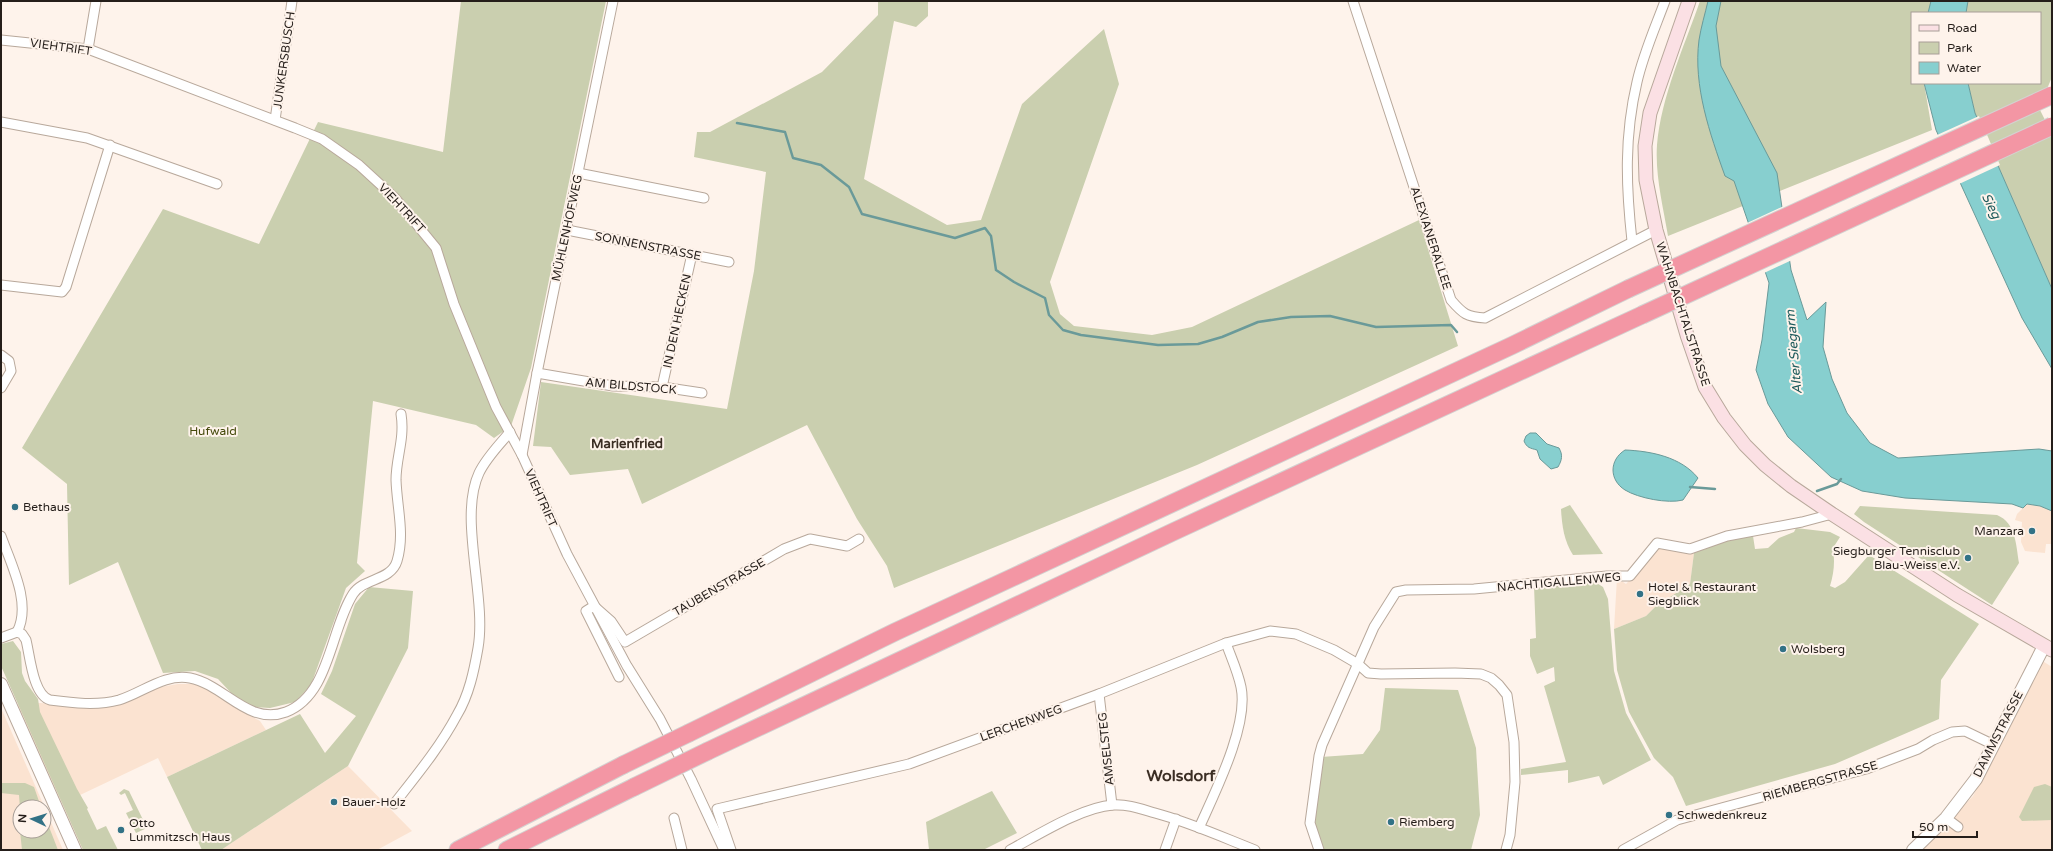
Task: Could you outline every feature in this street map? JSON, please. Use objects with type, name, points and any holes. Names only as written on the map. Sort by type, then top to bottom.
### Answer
[{"type":"highway","points":[[458,850],[623,765],[902,628],[1511,346],[1628,289],[2052,95]]},
{"type":"highway","points":[[507,850],[708,751],[1175,531],[2052,126]]},
{"type":"main road","name":"WAHNBACHTALSTRASSE","points":[[1689,1],[1650,113],[1645,146],[1646,180],[1656,230],[1687,335],[1705,387],[1724,418],[1745,445],[1765,465],[1832,514],[1957,595],[2048,648]]},
{"type":"street","points":[[88,49],[96,1]]},
{"type":"street","name":"JUNKERSBUSCH","points":[[275,120],[292,1]]},
{"type":"street","name":"MÜHLENHOFWEG","points":[[522,455],[537,373],[613,1]]},
{"type":"street","name":"ALEXIANERALLEE","points":[[1353,1],[1451,300],[1461,312],[1471,317],[1485,318],[1632,240],[1656,230]]},
{"type":"street","points":[[1632,240],[1626,190],[1626,153],[1630,122],[1637,81],[1665,1]]},
{"type":"street","name":"VIEHTRIFT","points":[[1,40],[88,49],[275,120],[322,139],[358,165],[395,198],[426,233],[436,248],[454,304],[496,407],[522,455],[567,554],[594,606],[660,719],[691,779],[724,850]]},
{"type":"street","points":[[1,122],[87,138],[218,184]]},
{"type":"street","points":[[1,285],[62,292],[66,287],[110,145]]},
{"type":"street","points":[[578,173],[704,198]]},
{"type":"street","name":"SONNENSTRASSE","points":[[567,230],[730,262]]},
{"type":"street","name":"IN DEN HECKEN","points":[[662,388],[692,254]]},
{"type":"street","points":[[1,355],[9,361],[11,371],[1,388]]},
{"type":"street","name":"AM BILDSTOCK","points":[[537,373],[613,386],[662,388],[702,393]]},
{"type":"street","points":[[17,632],[22,634],[26,640],[38,690],[42,696],[50,700],[102,704],[121,700],[142,689],[181,677],[207,684],[220,690],[237,704],[260,715],[286,712],[304,702],[316,685],[341,618],[353,593],[364,584],[391,572],[397,562],[400,545],[401,515],[396,480],[403,430],[401,414]]},
{"type":"street","points":[[394,804],[426,762],[458,714],[469,687],[478,647],[480,623],[471,514],[474,493],[479,474],[494,451],[510,432]]},
{"type":"street","name":"NACHTIGALLENWEG","points":[[1358,664],[1374,627],[1396,592],[1474,589],[1607,576],[1630,576],[1657,543],[1690,549],[1727,536],[1802,522],[1832,514]]},
{"type":"street","points":[[1,536],[20,592],[22,622],[17,632],[1,638]]},
{"type":"street","name":"TAUBENSTRASSE","points":[[594,606],[611,621],[626,642],[784,549],[810,539],[847,546],[859,539]]},
{"type":"street","points":[[594,606],[586,611],[619,677]]},
{"type":"street","name":"LERCHENWEG","points":[[731,850],[717,809],[910,764],[1099,694],[1226,643],[1270,631],[1296,634],[1334,650],[1358,664],[1368,673],[1481,674],[1491,678],[1508,695],[1514,742],[1515,782],[1510,835],[1506,850]]},
{"type":"street","points":[[1200,828],[1225,767],[1241,720],[1242,688],[1226,643]]},
{"type":"street","name":"DAMMSTRASSE","points":[[1913,850],[1946,818],[1976,779],[2048,648]]},
{"type":"street","points":[[1319,850],[1310,823],[1319,756],[1322,745],[1358,664]]},
{"type":"street","points":[[1,684],[75,850]]},
{"type":"street","name":"AMSELSTEG","points":[[1099,694],[1112,805]]},
{"type":"street","name":"RIEMBERGSTRASSE","points":[[1623,850],[1677,820],[1866,769],[1918,750],[1933,740],[1952,732],[1965,731],[1994,745]]},
{"type":"street","points":[[1010,850],[1061,822],[1087,812],[1112,805],[1130,805],[1176,819],[1255,850]]},
{"type":"street","points":[[674,818],[682,850]]},
{"type":"street","points":[[1946,818],[1958,827]]},
{"type":"street","points":[[1164,850],[1176,819]]},
{"type":"shaded area","points":[[2027,504],[2040,506],[2052,511],[2052,544],[2046,544],[2045,553],[2025,551],[2021,542],[2022,522],[2015,520],[2017,514]]},
{"type":"shaded area","points":[[1661,547],[1694,553],[1690,584],[1656,606],[1646,616],[1614,629],[1617,578],[1626,584]]},
{"type":"shaded area","points":[[2041,660],[2052,667],[2052,850],[1921,850],[1973,796]]},
{"type":"shaded area","points":[[178,684],[195,684],[214,692],[231,705],[260,721],[266,730],[167,777],[158,758],[78,796],[103,850],[83,850],[17,705],[40,703],[102,708],[121,704],[155,688]]},
{"type":"shaded area","points":[[1,708],[41,799],[12,799],[12,839],[52,839],[52,825],[63,850],[1,850]]},
{"type":"shaded area","points":[[348,766],[412,831],[377,850],[221,850]]},
{"type":"green space","name":"Hufwald","points":[[461,1],[606,1],[531,368],[511,426],[494,438],[476,425],[373,401],[357,563],[365,571],[346,588],[311,685],[295,702],[270,708],[254,707],[235,697],[218,679],[195,671],[163,673],[118,562],[69,585],[67,484],[22,448],[163,209],[259,244],[318,122],[443,152]]},
{"type":"green space","points":[[878,1],[928,1],[928,16],[916,27],[894,21],[864,179],[947,225],[981,220],[1022,104],[1104,29],[1119,84],[1050,282],[1060,314],[1074,326],[1152,335],[1192,327],[1419,220],[1458,346],[1197,465],[894,588],[887,566],[857,519],[807,425],[642,504],[628,469],[570,475],[551,447],[533,446],[541,382],[727,409],[754,271],[766,172],[694,157],[697,132],[710,132],[822,72],[878,15]]},
{"type":"green space","points":[[1700,1],[1931,1],[1928,12],[1911,12],[1911,84],[1924,84],[1932,130],[1668,236],[1657,168],[1657,145],[1663,109],[1674,72]]},
{"type":"green space","points":[[1968,1],[2052,1],[2052,77],[2039,108],[2052,134],[2052,289],[1975,113],[1968,84],[2041,84],[2041,12],[1966,12]]},
{"type":"green space","points":[[1570,505],[1603,554],[1573,555],[1567,544],[1564,533],[1561,509]]},
{"type":"green space","name":"Siegburger Tennisclub Blau-Weiss e.V.","points":[[1860,506],[1997,515],[2008,523],[2012,529],[2016,542],[2019,563],[1992,605],[1864,522],[1854,514]]},
{"type":"green space","points":[[1796,528],[1830,532],[1840,537],[1833,548],[1834,567],[1830,586],[1835,588],[1845,582],[1869,555],[1979,624],[1941,680],[1939,719],[1835,764],[1686,806],[1673,777],[1654,758],[1629,712],[1617,670],[1614,629],[1646,616],[1656,606],[1690,584],[1694,553],[1728,540],[1753,536],[1755,549],[1768,548],[1779,538],[1794,532]]},
{"type":"green space","points":[[1592,580],[1603,587],[1608,599],[1614,671],[1626,713],[1651,760],[1603,785],[1599,776],[1568,783],[1568,770],[1521,775],[1521,769],[1566,762],[1544,686],[1555,681],[1554,667],[1537,674],[1530,656],[1530,639],[1536,638],[1534,586]]},
{"type":"green space","points":[[369,587],[413,591],[408,648],[348,766],[221,850],[202,850],[167,777],[300,714],[325,753],[356,716],[321,694],[332,671],[355,604]]},
{"type":"green space","points":[[13,641],[21,652],[22,673],[25,681],[38,699],[40,712],[77,789],[88,808],[87,809],[97,830],[106,826],[118,850],[83,850],[1,666],[1,644]]},
{"type":"green space","points":[[1385,688],[1458,690],[1476,748],[1480,815],[1471,850],[1324,850],[1315,823],[1321,757],[1363,754],[1380,730]]},
{"type":"green space","points":[[1,783],[25,783],[34,787],[38,799],[19,799],[19,795],[1,793]]},
{"type":"green space","points":[[2045,784],[2052,787],[2052,820],[2022,821],[2019,817],[2034,787]]},
{"type":"green space","points":[[124,789],[129,791],[147,828],[136,833],[126,813],[133,810],[125,793],[121,795],[119,793]]},
{"type":"green space","points":[[992,791],[1017,833],[983,850],[929,850],[926,822]]},
{"type":"green space","points":[[52,835],[58,850],[22,850],[21,839],[52,839]]},
{"type":"water","name":"Alter Siegarm","points":[[1708,1],[1721,1],[1716,26],[1721,66],[1777,173],[1791,270],[1807,320],[1826,302],[1823,347],[1832,379],[1847,413],[1870,443],[1898,458],[2039,449],[2052,451],[2052,511],[2040,506],[2027,504],[2023,508],[2012,504],[1905,498],[1862,491],[1831,477],[1788,437],[1768,404],[1756,370],[1762,340],[1769,283],[1734,181],[1725,176],[1704,110],[1698,75],[1698,57],[1699,40]]},
{"type":"water","points":[[1931,1],[1968,1],[1966,12],[1928,12]]},
{"type":"water","name":"Sieg","points":[[1924,84],[1968,84],[1975,113],[2052,289],[2052,369],[2022,318],[1936,130]]},
{"type":"water","points":[[1530,433],[1536,433],[1547,444],[1559,448],[1562,458],[1558,467],[1551,469],[1540,459],[1537,450],[1526,445],[1524,441],[1526,436]]},
{"type":"water","points":[[1625,450],[1665,456],[1683,465],[1698,478],[1683,500],[1661,501],[1637,496],[1620,486],[1614,476],[1613,470],[1616,459]]},
{"type":"pier","points":[[1979,116],[2000,165],[1959,184],[1937,135]]},
{"type":"pier","points":[[1784,206],[1792,260],[1764,273],[1747,223]]},
{"type":"waterway","points":[[737,123],[785,132],[793,158],[821,165],[849,187],[862,214],[955,238],[985,228],[991,236],[996,270],[1014,282],[1045,298],[1049,315],[1063,330],[1081,335],[1158,345],[1198,344],[1222,337],[1258,322],[1291,317],[1330,316],[1376,327],[1451,325],[1457,332]]},
{"type":"waterway","points":[[1817,491],[1837,484],[1841,479]]},
{"type":"waterway","points":[[1690,487],[1715,489]]},
{"type":"place","name":"Bethaus","points":[[15,507]]},
{"type":"place","name":"Manzara","points":[[2032,531]]},
{"type":"place","name":"Siegburger Tennisclub Blau-Weiss e.V.","points":[[1968,558]]},
{"type":"place","name":"Hotel & Restaurant Siegblick","points":[[1640,594]]},
{"type":"place","name":"Wolsberg","points":[[1783,649]]},
{"type":"place","name":"Bauer-Holz","points":[[334,802]]},
{"type":"place","name":"Schwedenkreuz","points":[[1669,815]]},
{"type":"place","name":"Riemberg","points":[[1391,822]]},
{"type":"place","name":"Otto Lummitzsch Haus","points":[[121,830]]},
{"type":"district","name":"Marienfried","points":[[627,444]]},
{"type":"district","name":"Wolsdorf","points":[[1181,776]]}]
